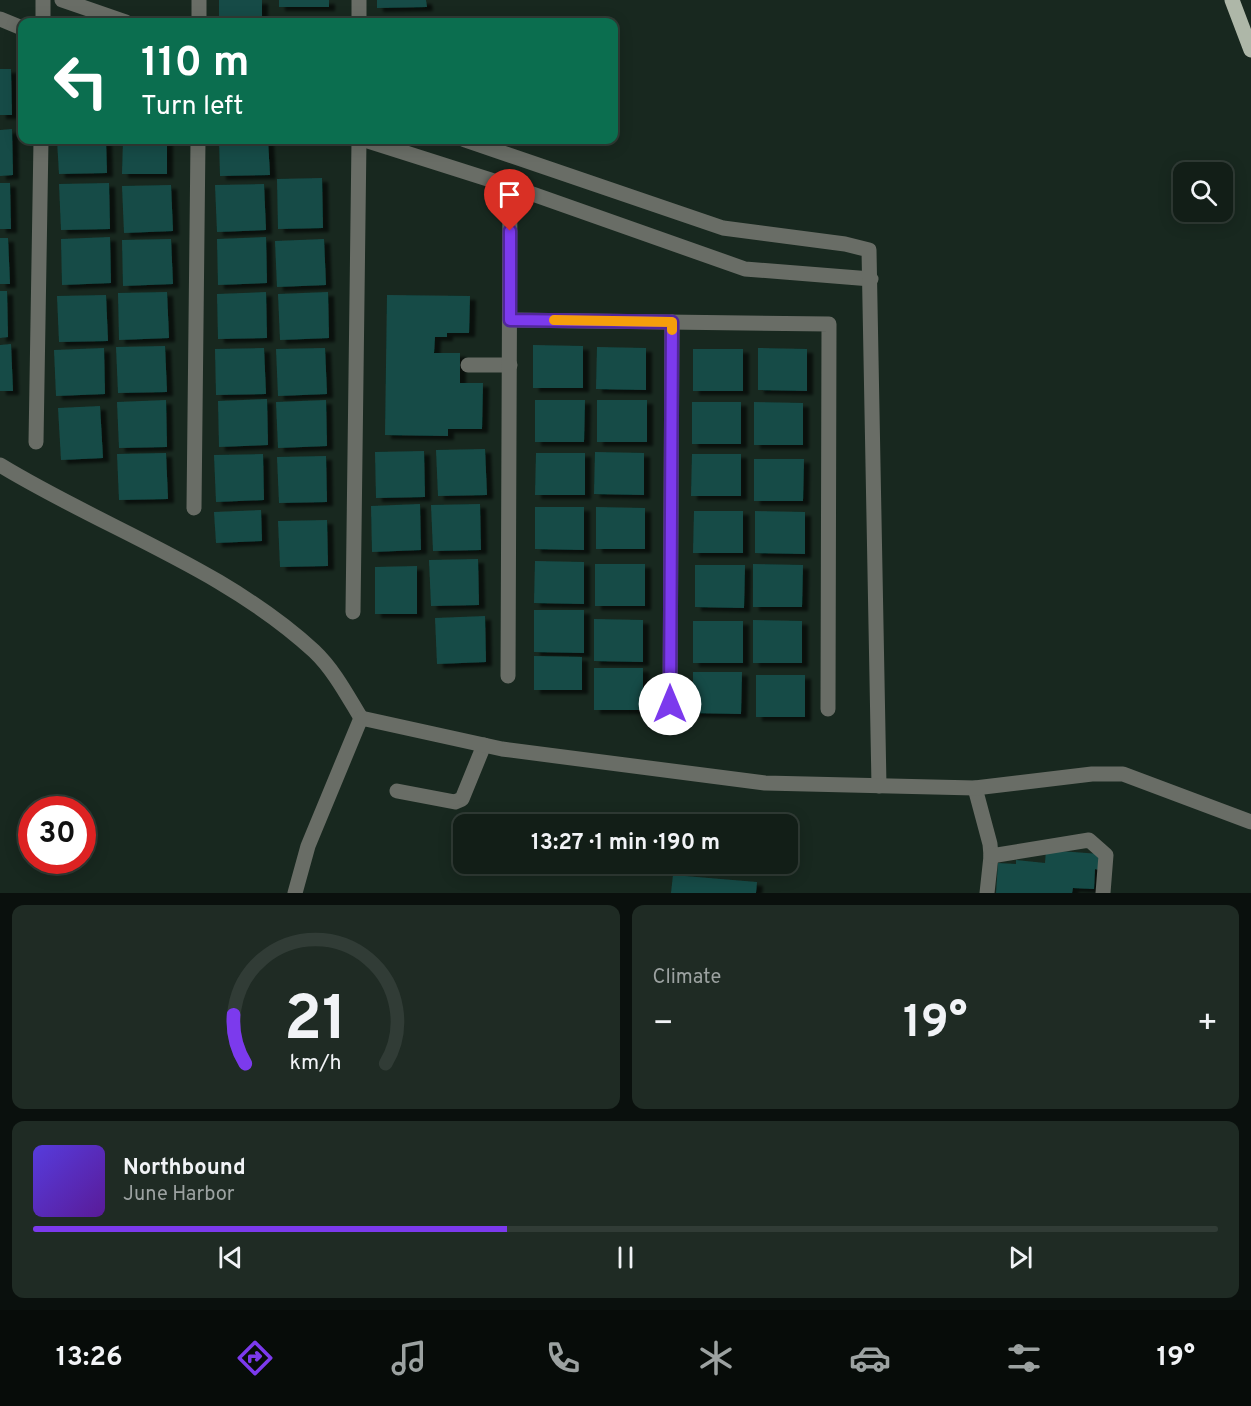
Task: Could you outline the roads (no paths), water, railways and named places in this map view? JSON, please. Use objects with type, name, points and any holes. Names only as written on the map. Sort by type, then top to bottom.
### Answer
[{"type":"main road","points":[[1232,0],[1251,50]]},
{"type":"street","points":[[43,0],[43,18]]},
{"type":"street","points":[[62,0],[114,18]]},
{"type":"street","points":[[199,0],[199,18]]},
{"type":"street","points":[[359,18],[360,0]]},
{"type":"street","points":[[0,19],[18,26]]},
{"type":"street","points":[[36,442],[41,144]]},
{"type":"street","points":[[194,508],[198,144]]},
{"type":"street","points":[[353,612],[359,144]]},
{"type":"street","points":[[378,144],[510,186],[745,269],[871,279]]},
{"type":"street","points":[[477,144],[723,228],[845,244],[870,250],[879,786]]},
{"type":"street","points":[[508,676],[510,186]]},
{"type":"street","points":[[510,320],[829,324],[828,709]]},
{"type":"street","points":[[670,704],[672,322]]},
{"type":"street","points":[[468,365],[510,364]]},
{"type":"street","points":[[0,465],[217,581],[272,616],[315,652],[336,676],[361,718],[502,749],[765,783],[975,788],[1092,774],[1123,774],[1251,822]]},
{"type":"street","points":[[295,893],[308,846],[361,718]]},
{"type":"street","points":[[397,791],[455,802],[462,799],[484,745]]},
{"type":"street","points":[[975,788],[990,844],[987,893]]},
{"type":"street","points":[[991,856],[1089,840],[1106,855],[1102,893]]}]
